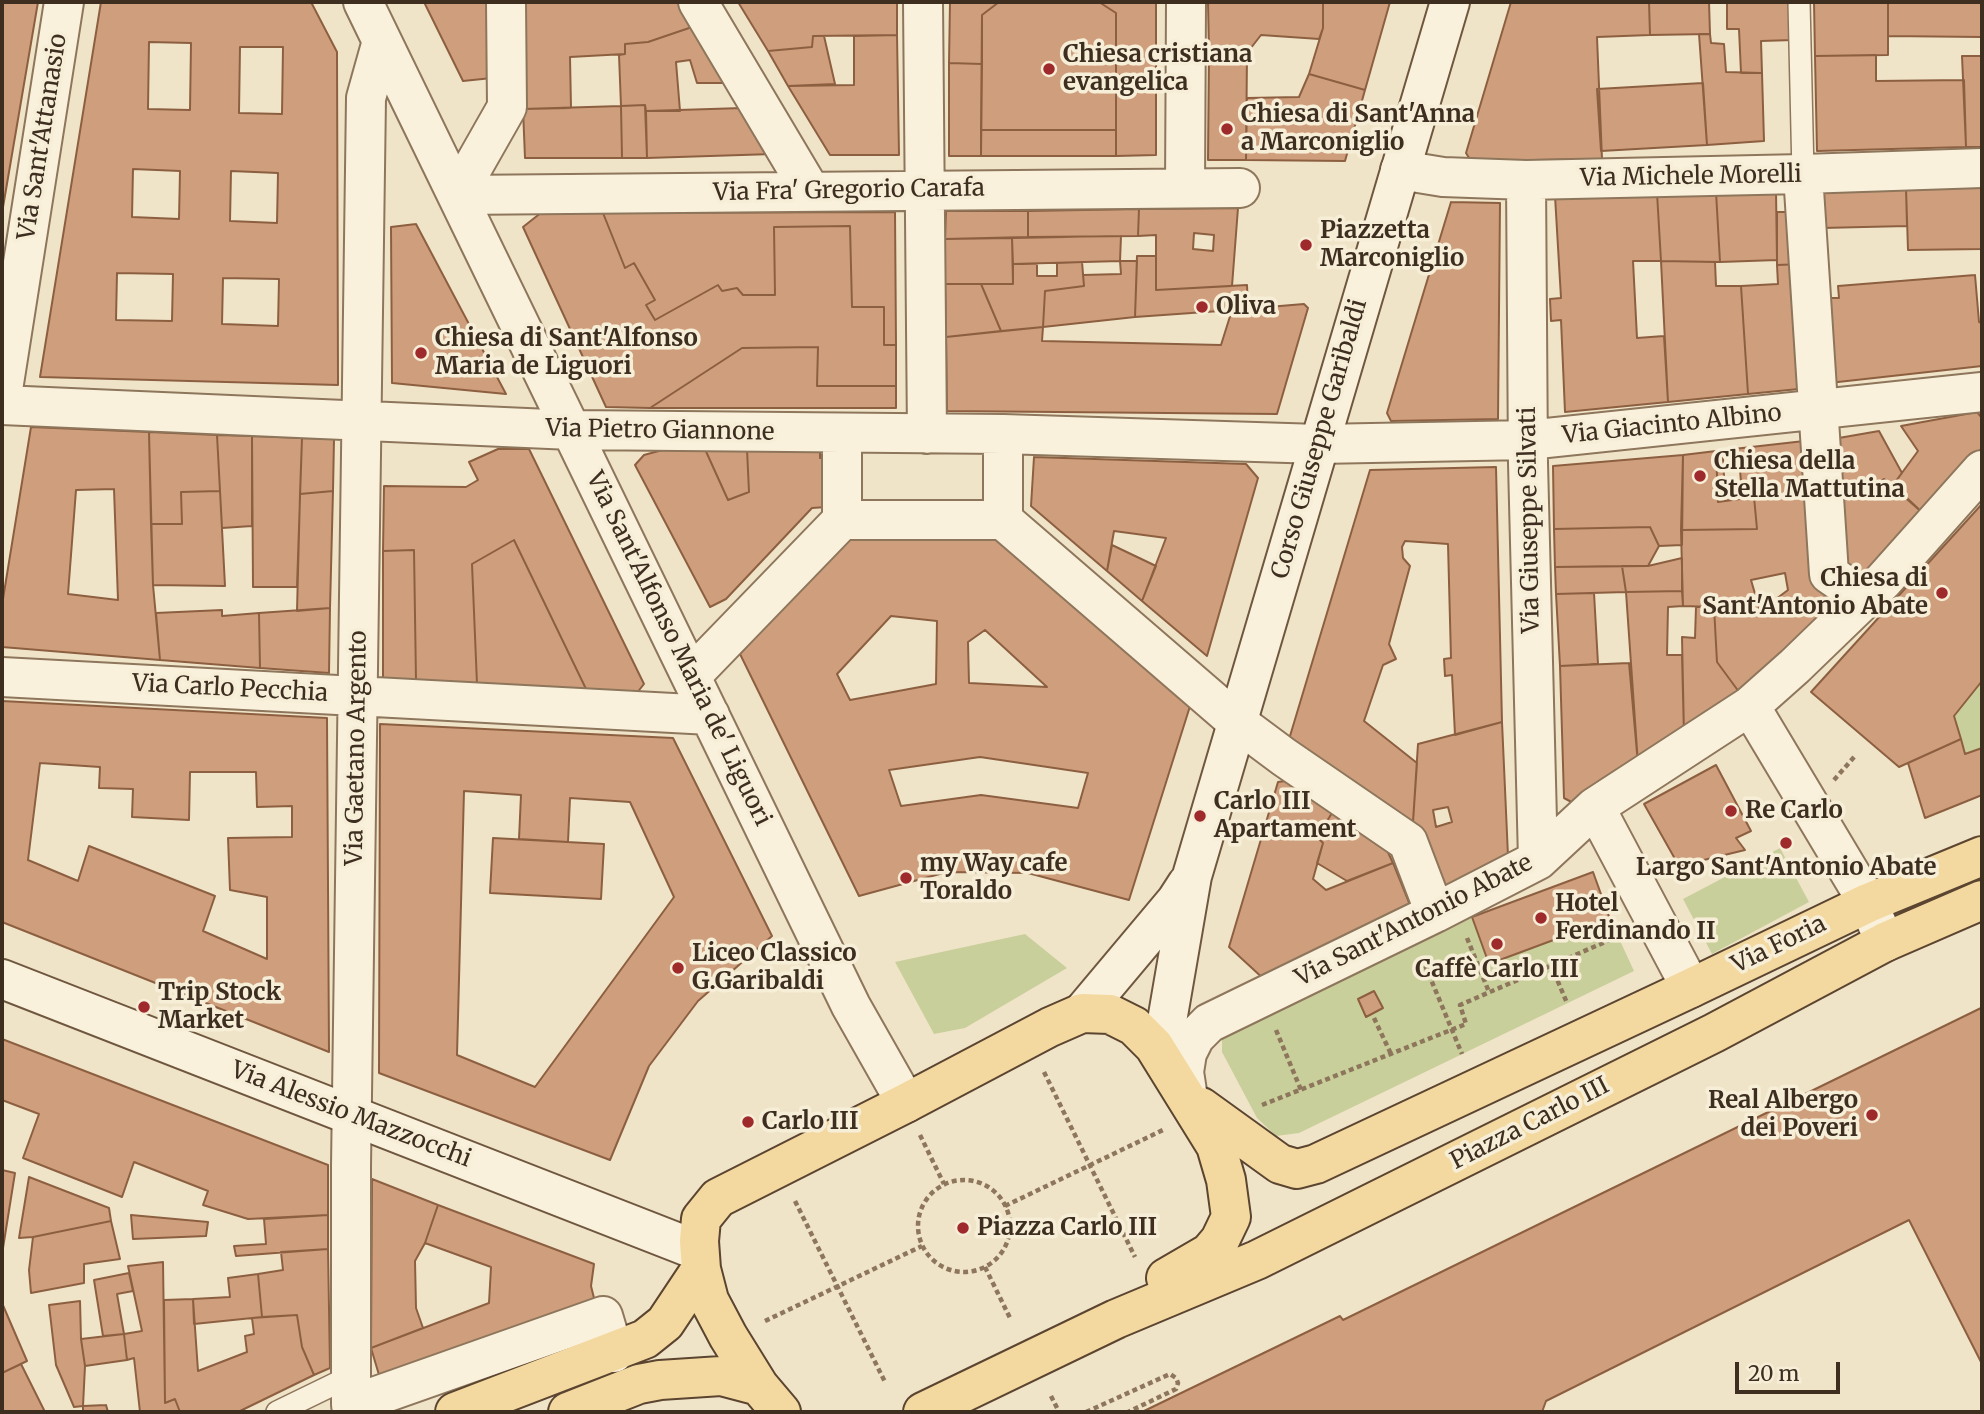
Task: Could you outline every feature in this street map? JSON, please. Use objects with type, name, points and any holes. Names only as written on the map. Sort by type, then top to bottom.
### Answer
[{"type":"main road","name":"Via Foria","points":[[1691,988],[1868,903],[1982,856]]},
{"type":"main road","name":"Via Foria","points":[[1714,1033],[1885,942],[1982,900]]},
{"type":"main road","name":"Piazza Carlo III","points":[[1188,1098],[1259,1151],[1280,1164],[1297,1169],[1316,1164],[1691,988]]},
{"type":"main road","points":[[770,1403],[709,1300],[700,1260],[701,1219],[718,1199],[913,1118],[1050,1027],[1082,1013]]},
{"type":"main road","name":"Piazza Carlo III","points":[[1082,1013],[1110,1014],[1134,1026],[1161,1056],[1216,1146],[1226,1180],[1231,1217],[1220,1240],[1209,1253],[1170,1275],[1133,1310],[1116,1320]]},
{"type":"main road","name":"Piazza Carlo III","points":[[923,1412],[1116,1320],[1258,1260],[1714,1033]]},
{"type":"main road","points":[[455,1412],[645,1339],[657,1331],[676,1309],[700,1260]]},
{"type":"main road","points":[[568,1412],[639,1384],[721,1376],[770,1403]]},
{"type":"street","name":"Via Sant'Attanasio","points":[[2,396],[64,2]]},
{"type":"street","name":"Via Sant'Alfonso Maria de' Liguori","points":[[363,2],[852,1006],[913,1118]]},
{"type":"street","points":[[457,195],[507,107],[506,2]]},
{"type":"street","points":[[698,2],[811,192]]},
{"type":"street","points":[[923,2],[926,434]]},
{"type":"street","points":[[1185,188],[1186,2]]},
{"type":"street","name":"Corso Giuseppe Garibaldi","points":[[1161,1056],[1192,876],[1450,2]]},
{"type":"street","name":"Via Gaetano Argento","points":[[382,41],[366,98],[349,1377],[351,1405],[603,1316],[614,1353]]},
{"type":"street","name":"Via Michele Morelli","points":[[1400,170],[1443,177],[1527,180],[1982,168]]},
{"type":"street","points":[[1803,174],[1829,574],[1864,598]]},
{"type":"street","name":"Via Giuseppe Silvati","points":[[1527,180],[1528,440],[1538,860]]},
{"type":"street","name":"Via Fra' Gregorio Carafa","points":[[457,195],[1240,188]]},
{"type":"street","name":"Via Giacinto Albino","points":[[1319,444],[1528,440],[1982,392]]},
{"type":"street","name":"Via Pietro Giannone","points":[[2,405],[572,430],[1003,434],[1319,444]]},
{"type":"street","points":[[691,676],[842,520],[842,434]]},
{"type":"street","points":[[1003,434],[1003,520]]},
{"type":"street","name":"Via Sant'Antonio Abate","points":[[1188,1098],[1184,1072],[1187,1053],[1195,1037],[1209,1023],[1445,926],[1538,860],[1595,807],[1750,706],[1864,598],[1936,523],[1982,470]]},
{"type":"street","points":[[842,520],[1003,520],[1237,722],[1408,842],[1445,926]]},
{"type":"street","name":"Via Carlo Pecchia","points":[[2,677],[710,715]]},
{"type":"street","points":[[1750,706],[1868,903],[1885,942]]},
{"type":"street","points":[[1595,807],[1691,988]]},
{"type":"street","name":"Corso Giuseppe Garibaldi","points":[[1082,1013],[1176,901],[1192,876]]},
{"type":"street","name":"Via Alessio Mazzocchi","points":[[2,979],[353,1115],[700,1260]]},
{"type":"lane","points":[[1798,2],[1803,174]]},
{"type":"lane","points":[[277,1412],[349,1377]]},
{"type":"path","points":[[1445,926],[1466,934],[1489,992]]},
{"type":"path","points":[[1252,1109],[1466,1024],[1460,1005],[1619,936]]},
{"type":"path","points":[[1409,962],[1433,951]]},
{"type":"path","points":[[1422,957],[1462,1054]]},
{"type":"path","points":[[1551,965],[1567,1003]]},
{"type":"path","points":[[1374,1018],[1391,1054]]},
{"type":"path","points":[[1272,1021],[1301,1090]]},
{"type":"path","points":[[1044,1072],[1136,1258]]},
{"type":"path","points":[[913,1118],[944,1184]]},
{"type":"path","points":[[1005,1206],[1163,1129]]},
{"type":"path","points":[[959,1180],[986,1186],[1005,1206],[1009,1234],[1005,1247],[996,1259],[985,1267],[971,1272],[943,1268],[922,1246],[918,1218],[923,1204],[932,1192],[944,1184],[959,1180]]},
{"type":"path","points":[[793,1196],[886,1382]]},
{"type":"path","points":[[765,1321],[922,1246]]},
{"type":"path","points":[[985,1267],[1011,1320]]},
{"type":"path","points":[[1086,1412],[1170,1374],[1176,1378],[1176,1389],[1128,1412]]},
{"type":"path","points":[[1051,1396],[1059,1412]]},
{"type":"green space","points":[[1982,681],[1982,748],[1965,754],[1954,716]]},
{"type":"green space","points":[[1780,848],[1809,902],[1712,954],[1683,899]]},
{"type":"green space","points":[[1472,917],[1489,964],[1610,919],[1634,971],[1299,1133],[1276,1136],[1257,1118],[1222,1052],[1222,1036]]},
{"type":"green space","points":[[1025,934],[1067,968],[965,1028],[934,1034],[895,962]]},
{"type":"building","points":[[2,2],[38,2],[2,213]]},
{"type":"building","points":[[101,2],[311,2],[337,52],[338,385],[40,377]],"holes":[[[149,42],[191,43],[190,110],[148,109]],[[240,47],[283,47],[282,114],[239,113]],[[133,169],[180,171],[179,219],[132,217]],[[231,171],[278,173],[277,223],[230,221]],[[117,273],[173,274],[172,321],[116,320]],[[223,278],[279,279],[278,326],[222,324]]]},
{"type":"building","points":[[424,2],[492,2],[492,78],[463,81]]},
{"type":"building","points":[[521,2],[680,2],[695,26],[648,42],[625,44],[625,54],[570,57],[571,108],[523,109]]},
{"type":"building","points":[[738,2],[897,2],[897,35],[813,36],[812,47],[768,51]]},
{"type":"building","points":[[950,2],[999,2],[982,15],[982,64],[949,63]]},
{"type":"building","name":"Chiesa cristiana evangelica","points":[[999,2],[1099,2],[1116,13],[1116,130],[981,130],[982,15]]},
{"type":"building","points":[[1099,2],[1156,2],[1156,74],[1116,75],[1116,13]]},
{"type":"building","points":[[1208,2],[1323,2],[1323,28],[1319,39],[1261,35],[1247,53],[1209,53]]},
{"type":"building","points":[[1323,2],[1390,2],[1365,90],[1309,74],[1323,28]]},
{"type":"building","points":[[1511,2],[1649,2],[1650,35],[1597,37],[1602,159],[1471,161],[1466,153]]},
{"type":"building","points":[[1649,2],[1709,2],[1710,34],[1650,35]]},
{"type":"building","points":[[1727,2],[1792,2],[1793,40],[1761,41],[1762,73],[1741,73],[1739,29],[1727,29]]},
{"type":"building","points":[[1814,2],[1888,2],[1888,55],[1815,56]]},
{"type":"building","points":[[1888,2],[1981,2],[1981,37],[1888,36]]},
{"type":"building","points":[[695,26],[728,83],[697,83],[690,60],[676,62],[680,111],[646,111],[645,105],[621,106],[619,55],[625,54],[625,44],[648,42]]},
{"type":"building","points":[[1699,34],[1710,34],[1711,43],[1724,44],[1726,72],[1762,73],[1764,141],[1707,145]]},
{"type":"building","points":[[897,35],[899,155],[830,155],[788,86],[854,85],[854,36]]},
{"type":"building","points":[[813,36],[824,36],[835,84],[788,86],[768,51],[812,47]]},
{"type":"building","name":"Chiesa di Sant'Anna a Marconiglio","points":[[1209,53],[1247,53],[1246,160],[1208,160]]},
{"type":"building","points":[[1876,55],[1876,81],[1964,80],[1966,147],[1817,151],[1815,56]]},
{"type":"building","points":[[1962,56],[1982,56],[1982,147],[1966,147]]},
{"type":"building","points":[[949,63],[982,64],[981,156],[949,156]]},
{"type":"building","points":[[1156,74],[1156,155],[1116,156],[1116,75]]},
{"type":"building","points":[[1309,74],[1365,90],[1345,161],[1246,160],[1247,98],[1299,97]]},
{"type":"building","points":[[1703,83],[1707,145],[1601,151],[1597,89]]},
{"type":"building","points":[[645,105],[647,158],[622,158],[621,106]]},
{"type":"building","points":[[621,106],[622,158],[525,158],[523,109]]},
{"type":"building","points":[[743,108],[773,154],[647,158],[646,111]]},
{"type":"building","points":[[981,130],[1116,130],[1116,156],[981,156]]},
{"type":"building","points":[[1982,186],[1982,249],[1908,250],[1906,188]]},
{"type":"building","points":[[1906,188],[1907,226],[1822,228],[1821,190]]},
{"type":"building","points":[[1776,191],[1777,260],[1720,262],[1716,192]]},
{"type":"building","points":[[1716,192],[1720,262],[1661,261],[1657,193]]},
{"type":"building","points":[[1657,193],[1661,261],[1633,261],[1637,338],[1664,336],[1668,402],[1565,412],[1561,320],[1551,321],[1550,299],[1561,298],[1555,196]]},
{"type":"building","points":[[1451,202],[1500,203],[1498,419],[1391,421],[1387,413]]},
{"type":"building","points":[[1238,208],[1232,286],[1156,290],[1156,235],[1138,236],[1139,209]],"holes":[[[1194,233],[1214,235],[1213,251],[1193,249]]]},
{"type":"building","points":[[1139,209],[1138,236],[1028,237],[1028,211]]},
{"type":"building","points":[[946,211],[1028,211],[1028,237],[945,239]]},
{"type":"building","points":[[542,212],[603,213],[625,268],[634,263],[655,300],[646,305],[655,320],[718,285],[722,291],[737,288],[743,295],[775,295],[774,227],[850,226],[852,307],[884,307],[884,345],[896,345],[896,386],[817,386],[818,347],[742,348],[650,408],[606,407],[523,227]]},
{"type":"building","points":[[895,212],[896,345],[884,345],[884,307],[852,307],[850,226],[774,227],[775,295],[743,295],[737,288],[722,291],[718,285],[655,320],[646,305],[655,300],[634,263],[625,268],[603,213]]},
{"type":"building","points":[[1777,212],[1800,212],[1804,264],[1777,265]]},
{"type":"building","points":[[416,224],[506,394],[392,383],[391,227]]},
{"type":"building","points":[[1121,236],[1120,261],[1013,264],[1012,238]]},
{"type":"building","points":[[1012,238],[1013,284],[945,284],[945,239]]},
{"type":"building","points":[[1137,256],[1156,256],[1156,290],[1247,285],[1248,309],[1135,317]]},
{"type":"building","points":[[1120,261],[1137,261],[1135,317],[1043,327],[1045,291],[1084,286],[1083,275],[1121,274]]},
{"type":"building","points":[[1661,261],[1715,262],[1716,286],[1741,286],[1748,394],[1668,402]]},
{"type":"building","points":[[1082,262],[1084,286],[1045,291],[1043,327],[1001,331],[981,284],[1013,284],[1013,264],[1037,264],[1037,276],[1057,276],[1057,263]]},
{"type":"building","points":[[1804,264],[1809,388],[1748,394],[1741,286],[1778,284],[1777,265]]},
{"type":"building","points":[[1975,275],[1979,322],[1982,323],[1982,366],[1829,383],[1826,298],[1839,298],[1838,286]]},
{"type":"building","points":[[945,284],[981,284],[1001,331],[946,337]]},
{"type":"building","points":[[1304,304],[1308,308],[1277,414],[947,411],[946,337],[1043,327],[1042,341],[1221,345],[1232,310]]},
{"type":"building","points":[[818,347],[817,386],[896,386],[896,408],[650,408],[742,348]]},
{"type":"building","points":[[1977,412],[1982,418],[1982,448],[1925,515],[1893,485],[1918,451],[1901,426]]},
{"type":"building","points":[[31,427],[149,432],[153,585],[160,660],[2,647],[2,605]],"holes":[[[114,489],[118,600],[68,594],[76,490]]]},
{"type":"building","points":[[1879,431],[1902,473],[1893,485],[1884,479],[1861,495],[1838,500],[1833,439]]},
{"type":"building","points":[[149,432],[217,435],[220,491],[181,492],[182,524],[151,524]]},
{"type":"building","points":[[217,435],[252,436],[252,526],[222,528]]},
{"type":"building","points":[[252,436],[302,438],[297,587],[253,587]]},
{"type":"building","points":[[302,438],[334,439],[333,491],[300,494]]},
{"type":"building","points":[[1813,440],[1845,602],[1742,696],[1717,662],[1714,607],[1683,606],[1681,530],[1757,529],[1754,497],[1718,502],[1716,451]],"holes":[[[1723,458],[1739,458],[1742,494],[1725,495]],[[1785,573],[1788,590],[1760,611],[1751,580]]]},
{"type":"building","points":[[704,447],[728,500],[749,492],[747,449],[820,449],[820,458],[827,457],[827,507],[812,508],[726,599],[710,607],[635,465],[644,455],[666,449]]},
{"type":"building","points":[[704,447],[747,449],[749,492],[728,500]]},
{"type":"building","points":[[498,449],[529,449],[644,684],[636,694],[587,691],[514,540],[472,564],[477,684],[416,681],[414,550],[383,551],[384,486],[466,487],[478,480],[469,462]]},
{"type":"building","name":"Chiesa della Stella Mattutina","points":[[1716,451],[1718,502],[1754,497],[1757,529],[1681,530],[1683,455]]},
{"type":"building","points":[[1683,455],[1682,545],[1659,546],[1650,527],[1554,529],[1553,466]]},
{"type":"building","points":[[1034,457],[1246,464],[1258,478],[1207,656],[1142,601],[1166,538],[1114,531],[1107,571],[1031,506]]},
{"type":"building","points":[[1496,467],[1502,722],[1455,735],[1452,675],[1445,676],[1444,659],[1451,658],[1448,544],[1405,541],[1402,547],[1403,558],[1410,566],[1389,644],[1396,659],[1383,665],[1364,721],[1417,763],[1412,837],[1287,746],[1370,470]]},
{"type":"building","points":[[1884,479],[1925,515],[1857,586],[1846,579],[1838,500],[1861,495]]},
{"type":"building","points":[[220,491],[225,586],[153,585],[151,524],[182,524],[181,492]]},
{"type":"building","points":[[333,491],[330,608],[297,611],[300,494]]},
{"type":"building","name":"Chiesa di Sant'Antonio Abate","points":[[1982,504],[1982,681],[1954,716],[1961,739],[1899,767],[1811,692]]},
{"type":"building","points":[[1650,527],[1659,546],[1648,566],[1555,567],[1554,529]]},
{"type":"building","points":[[1000,535],[1191,703],[1129,900],[1028,873],[947,872],[859,896],[740,654],[840,537]],"holes":[[[891,616],[937,621],[936,684],[850,700],[837,674]],[[985,630],[1047,687],[969,683],[968,642]],[[980,757],[1088,773],[1078,808],[981,795],[901,806],[889,770]]]},
{"type":"building","points":[[514,540],[587,691],[477,684],[472,564]]},
{"type":"building","points":[[1112,545],[1156,566],[1142,601],[1107,571]]},
{"type":"building","points":[[414,550],[416,681],[383,681],[383,551]]},
{"type":"building","points":[[1682,558],[1682,591],[1626,592],[1622,566],[1648,566]]},
{"type":"building","points":[[1622,566],[1626,592],[1556,594],[1555,567]]},
{"type":"building","points":[[1682,591],[1683,606],[1668,607],[1667,655],[1682,655],[1684,735],[1638,764],[1626,592]]},
{"type":"building","points":[[1594,593],[1598,664],[1560,666],[1556,594]]},
{"type":"building","points":[[1696,607],[1714,607],[1717,662],[1742,696],[1684,735],[1682,637],[1695,638]]},
{"type":"building","points":[[330,608],[329,673],[260,668],[259,613]]},
{"type":"building","points":[[222,610],[222,616],[259,613],[260,668],[160,660],[156,613]]},
{"type":"building","points":[[1629,663],[1638,764],[1575,804],[1564,798],[1560,666]]},
{"type":"building","points":[[2,701],[327,718],[329,1052],[2,922]],"holes":[[[40,763],[100,767],[99,788],[133,789],[132,817],[189,820],[190,772],[256,772],[257,807],[292,806],[292,837],[228,838],[230,890],[267,897],[267,959],[203,931],[215,896],[89,846],[78,881],[28,860]]]},
{"type":"building","points":[[1502,722],[1508,856],[1440,896],[1412,837],[1418,744]],"holes":[[[1448,807],[1452,822],[1436,827],[1433,810]]]},
{"type":"building","name":"Liceo Classico G.Garibaldi","points":[[380,724],[673,738],[772,936],[698,1001],[649,1066],[610,1160],[379,1073]],"holes":[[[464,791],[521,795],[519,839],[568,842],[570,798],[630,802],[674,897],[535,1087],[457,1055]]]},
{"type":"building","points":[[1961,739],[1965,754],[1982,748],[1982,795],[1925,818],[1908,763]]},
{"type":"building","points":[[1716,765],[1751,831],[1736,838],[1745,850],[1679,866],[1644,804]]},
{"type":"building","points":[[1285,781],[1332,813],[1317,837],[1323,843],[1313,879],[1326,890],[1393,863],[1412,910],[1266,981],[1229,947],[1278,782]]},
{"type":"building","points":[[1332,813],[1385,846],[1393,863],[1347,881],[1317,863],[1323,843],[1317,837]]},
{"type":"building","points":[[493,838],[604,844],[601,899],[490,893]]},
{"type":"building","name":"Hotel Ferdinando II","points":[[1593,872],[1610,919],[1489,964],[1472,917]]},
{"type":"building","points":[[1374,991],[1383,1008],[1366,1017],[1358,999]]},
{"type":"building","name":"Real Albergo dei Poveri","points":[[1981,1008],[1982,1364],[1909,1220],[1546,1401],[1542,1412],[1142,1412],[1340,1316],[1343,1320]]},
{"type":"building","points":[[2,1039],[328,1165],[328,1215],[248,1219],[203,1205],[208,1191],[134,1162],[122,1197],[23,1158],[39,1114],[2,1100]]},
{"type":"building","points":[[2,1170],[15,1173],[3,1248],[2,1247]]},
{"type":"building","points":[[29,1177],[109,1208],[111,1221],[19,1238]]},
{"type":"building","points":[[372,1179],[438,1205],[425,1243],[415,1261],[416,1308],[423,1328],[371,1348]]},
{"type":"building","points":[[438,1205],[594,1264],[591,1286],[600,1308],[382,1385],[371,1348],[489,1303],[491,1267],[425,1243]]},
{"type":"building","points":[[131,1215],[208,1222],[206,1236],[133,1239]]},
{"type":"building","points":[[328,1215],[328,1249],[236,1256],[234,1246],[266,1244],[264,1219]]},
{"type":"building","points":[[111,1221],[120,1259],[84,1264],[84,1283],[31,1293],[29,1270],[33,1237]]},
{"type":"building","points":[[328,1249],[330,1368],[314,1375],[302,1347],[297,1315],[262,1317],[258,1274],[283,1270],[281,1252]]},
{"type":"building","points":[[163,1262],[165,1403],[175,1399],[180,1412],[140,1412],[134,1358],[127,1360],[124,1334],[142,1331],[128,1266]]},
{"type":"building","points":[[129,1273],[133,1291],[117,1294],[124,1334],[103,1336],[94,1280]]},
{"type":"building","points":[[258,1274],[262,1317],[194,1324],[193,1299],[230,1297],[228,1278]]},
{"type":"building","points":[[193,1299],[198,1371],[247,1352],[245,1336],[254,1334],[252,1318],[297,1315],[302,1347],[314,1375],[238,1412],[180,1412],[175,1399],[165,1403],[164,1300]]},
{"type":"building","points":[[80,1301],[85,1366],[83,1406],[74,1407],[56,1365],[49,1305]]},
{"type":"building","points":[[2,1303],[27,1361],[2,1373]]},
{"type":"building","points":[[124,1334],[127,1360],[85,1366],[81,1339]]},
{"type":"building","points":[[21,1364],[45,1412],[2,1412],[2,1373]]},
{"type":"building","points":[[106,1405],[108,1412],[83,1412],[83,1406]]},
{"type":"place","name":"Chiesa cristiana evangelica","points":[[1049,69]]},
{"type":"place","name":"Chiesa di Sant'Anna a Marconiglio","points":[[1227,129]]},
{"type":"place","name":"Piazzetta Marconiglio","points":[[1306,245]]},
{"type":"place","name":"Oliva","points":[[1202,307]]},
{"type":"place","name":"Chiesa di Sant'Alfonso Maria de Liguori","points":[[421,353]]},
{"type":"place","name":"Chiesa della Stella Mattutina","points":[[1700,476]]},
{"type":"place","name":"Chiesa di Sant'Antonio Abate","points":[[1942,593]]},
{"type":"place","name":"Re Carlo","points":[[1731,811]]},
{"type":"place","name":"Carlo III Apartament","points":[[1200,816]]},
{"type":"place","name":"Largo Sant'Antonio Abate","points":[[1786,843]]},
{"type":"place","name":"my Way cafe Toraldo","points":[[906,878]]},
{"type":"place","name":"Hotel Ferdinando II","points":[[1541,918]]},
{"type":"place","name":"Caffè Carlo III","points":[[1497,944]]},
{"type":"place","name":"Liceo Classico G.Garibaldi","points":[[678,968]]},
{"type":"place","name":"Trip Stock Market","points":[[144,1007]]},
{"type":"place","name":"Real Albergo dei Poveri","points":[[1872,1115]]},
{"type":"place","name":"Carlo III","points":[[748,1122]]},
{"type":"place","name":"Piazza Carlo III","points":[[963,1228]]}]
